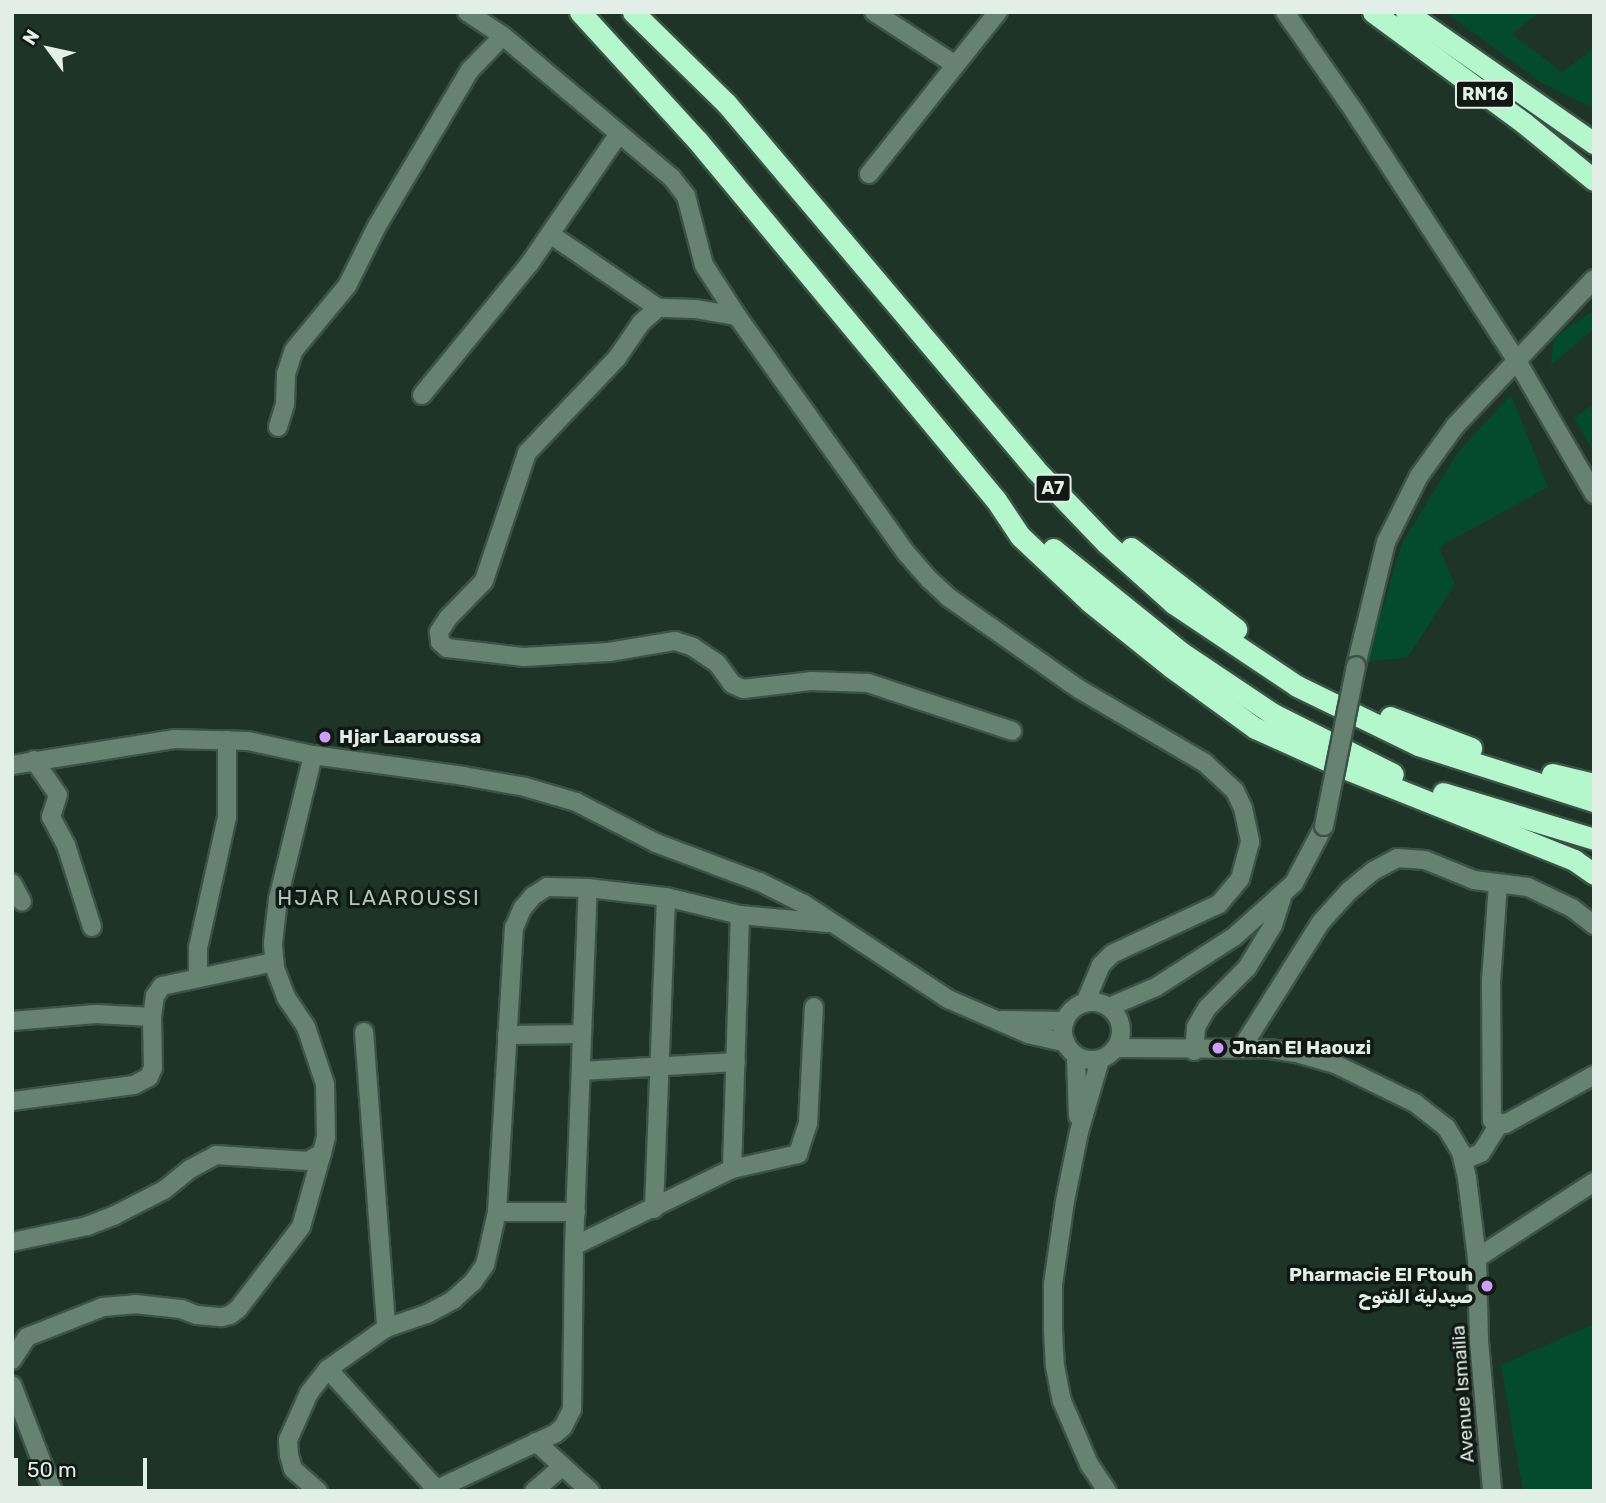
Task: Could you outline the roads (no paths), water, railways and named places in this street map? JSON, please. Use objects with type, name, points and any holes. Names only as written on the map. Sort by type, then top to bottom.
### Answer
[{"type":"highway","name":"A7","points":[[580,12],[697,140],[996,500],[1182,653],[1273,714],[1390,772],[1457,799],[1594,839]]},
{"type":"highway","name":"A7","points":[[633,12],[726,103],[1035,469],[1106,543],[1173,603],[1297,686],[1418,745],[1594,801]]},
{"type":"highway","name":"RN16","points":[[1373,12],[1533,130],[1594,180]]},
{"type":"highway","name":"RN16","points":[[1406,12],[1594,144]]},
{"type":"highway","points":[[1035,469],[1210,609],[1313,685],[1397,721],[1531,769],[1594,784]]},
{"type":"highway","points":[[996,500],[1020,536],[1090,602],[1255,728],[1344,768],[1574,860],[1594,874]]},
{"type":"street","points":[[467,12],[503,36],[672,178],[686,196],[704,265],[737,316],[907,554],[930,580],[948,597],[1079,688],[1205,763],[1234,791],[1243,808],[1250,842],[1240,879],[1220,904],[1123,948],[1101,965],[1085,1003],[1070,1013],[1065,1021],[1071,1050],[1079,1132]]},
{"type":"street","points":[[874,12],[954,64]]},
{"type":"street","points":[[869,174],[998,12]]},
{"type":"street","points":[[1285,12],[1354,111],[1517,361],[1594,494]]},
{"type":"street","points":[[278,427],[285,404],[286,374],[293,350],[347,286],[377,226],[470,70],[503,36]]},
{"type":"street","points":[[422,395],[550,234],[618,135]]},
{"type":"street","points":[[550,234],[658,308],[695,309],[737,316]]},
{"type":"street","points":[[1085,1003],[1107,1006],[1156,987],[1235,936],[1283,894],[1304,867],[1324,827],[1356,666],[1386,542],[1395,519],[1430,458],[1489,388],[1593,283]]},
{"type":"street","points":[[658,308],[641,323],[617,358],[527,453],[484,581],[448,618],[439,632],[440,642],[447,648],[524,657],[609,652],[675,641],[693,648],[717,663],[732,684],[743,689],[811,681],[868,683],[1012,731]]},
{"type":"street","points":[[12,765],[174,739],[227,740],[247,741],[313,755],[525,787],[576,802],[656,843],[760,881],[804,904],[929,989],[1028,1034],[1100,1060]]},
{"type":"street","points":[[198,978],[198,948],[227,817],[227,740]]},
{"type":"street","points":[[12,1360],[27,1337],[103,1307],[151,1305],[181,1309],[197,1315],[222,1317],[239,1309],[301,1227],[326,1137],[325,1084],[306,1027],[286,997],[274,962],[273,923],[313,755]]},
{"type":"street","points":[[34,760],[58,795],[51,817],[66,845],[92,927]]},
{"type":"street","points":[[1241,1049],[1321,922],[1349,891],[1397,858],[1409,856],[1474,880],[1528,887],[1572,908],[1594,925]]},
{"type":"street","points":[[12,883],[22,902]]},
{"type":"street","points":[[1498,884],[1491,982],[1490,1116],[1499,1124],[1505,1124],[1594,1075]]},
{"type":"street","points":[[318,1491],[293,1469],[288,1440],[309,1393],[328,1369],[386,1328],[427,1314],[453,1300],[473,1282],[485,1265],[497,1212],[514,928],[522,909],[547,887],[588,888],[666,897],[740,915],[829,923]]},
{"type":"street","points":[[328,1369],[434,1490],[563,1427],[572,1409],[574,1246],[588,888]]},
{"type":"street","points":[[1194,1051],[1196,1027],[1207,1009],[1247,968],[1273,925],[1283,894]]},
{"type":"street","points":[[654,1209],[666,897]]},
{"type":"street","points":[[732,1169],[740,915]]},
{"type":"street","points":[[12,1101],[142,1082],[149,1077],[153,1068],[152,1017],[159,988],[274,962]]},
{"type":"street","points":[[1101,965],[1107,1006],[1121,1026]]},
{"type":"street","points":[[1107,1491],[1089,1464],[1062,1401],[1055,1366],[1053,1284],[1079,1132],[1100,1060],[1116,1048],[1121,1026],[1156,987]]},
{"type":"street","points":[[574,1246],[732,1169],[798,1154],[803,1146],[808,1124],[814,1007]]},
{"type":"street","points":[[12,1021],[96,1014],[152,1017]]},
{"type":"street","points":[[998,1020],[1065,1021]]},
{"type":"street","name":"Avenue Ismailia","points":[[1121,1026],[1175,1048]]},
{"type":"street","points":[[364,1032],[386,1328]]},
{"type":"street","points":[[508,1035],[582,1034]]},
{"type":"street","name":"Avenue Ismailia","points":[[1116,1048],[1175,1048],[1194,1051],[1241,1049],[1300,1054],[1335,1064],[1415,1102],[1446,1128],[1463,1160],[1477,1258],[1479,1341],[1492,1491]]},
{"type":"street","points":[[580,1071],[736,1062]]},
{"type":"street","points":[[1463,1160],[1481,1153],[1499,1124]]},
{"type":"street","points":[[12,1242],[88,1226],[115,1216],[164,1190],[190,1169],[216,1155],[308,1161],[322,1153]]},
{"type":"street","points":[[1477,1258],[1594,1182]]},
{"type":"street","points":[[497,1212],[576,1212]]},
{"type":"street","points":[[12,1384],[53,1491]]},
{"type":"street","points":[[536,1442],[590,1491]]},
{"type":"street","points":[[534,1491],[563,1466]]},
{"type":"place","name":"Hjar Laaroussa","points":[[325,737]]},
{"type":"place","name":"Jnan El Haouzi","points":[[1218,1048]]},
{"type":"place","name":"Pharmacie El Ftouh صيدلية الفتوح","points":[[1487,1286]]},
{"type":"district","name":"HJAR LAAROUSSI","points":[[379,898]]}]
